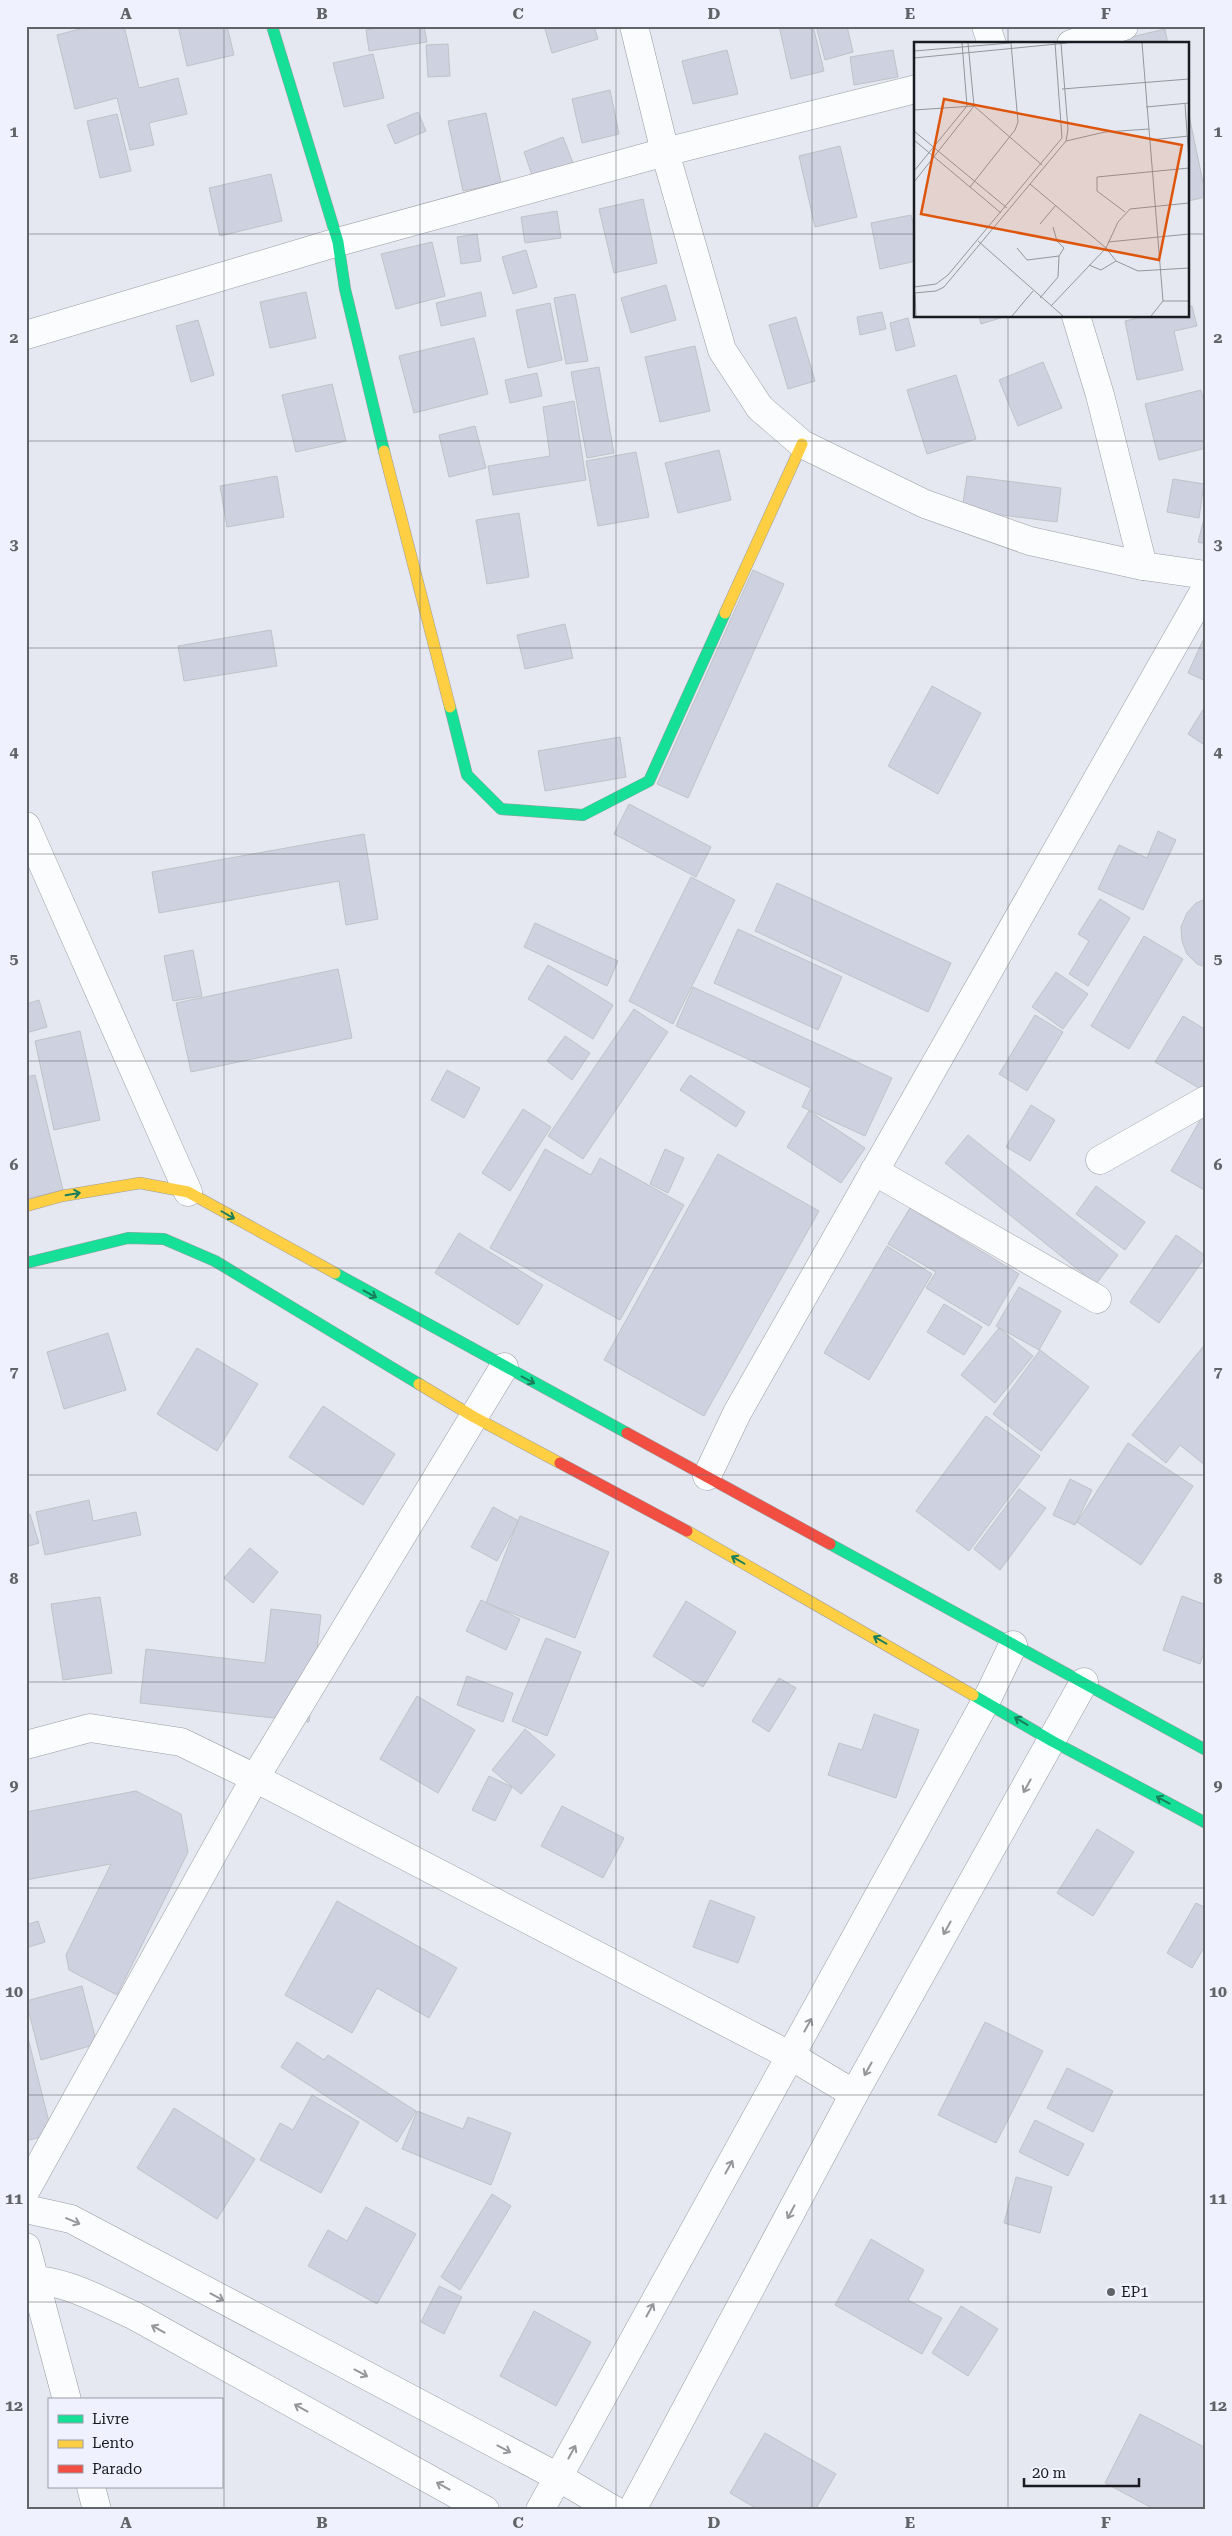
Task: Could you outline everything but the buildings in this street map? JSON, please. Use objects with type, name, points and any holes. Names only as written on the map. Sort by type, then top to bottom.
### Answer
[{"type":"street","points":[[272,26],[338,242],[346,289],[372,406],[467,775],[501,809],[583,815],[649,781],[802,444]]},
{"type":"street","points":[[634,26],[665,152],[722,350],[760,408],[802,444],[925,504],[1030,541],[1143,566],[1206,575]]},
{"type":"street","points":[[986,26],[991,42]]},
{"type":"street","points":[[1077,42],[1124,26]]},
{"type":"street","points":[[26,335],[338,242],[665,152],[914,90]]},
{"type":"street","points":[[1077,318],[1100,395],[1143,566]]},
{"type":"street","points":[[707,1476],[737,1413],[1206,588]]},
{"type":"street","points":[[26,826],[188,1192]]},
{"type":"street","points":[[1100,1160],[1206,1100]]},
{"type":"street","points":[[874,1171],[1097,1299]]},
{"type":"street","points":[[26,1206],[62,1196],[140,1182],[188,1192],[504,1367],[707,1476],[1206,1750]]},
{"type":"street","points":[[26,1264],[128,1238],[164,1239],[215,1261],[474,1417],[680,1527],[986,1701],[1052,1741],[1206,1823]]},
{"type":"street","points":[[26,2190],[255,1778],[504,1367]]},
{"type":"street","points":[[540,2510],[986,1701],[1013,1645]]},
{"type":"street","points":[[632,2510],[854,2094],[1084,1682]]},
{"type":"street","points":[[26,1745],[90,1728],[181,1742],[255,1778],[791,2056],[854,2094]]},
{"type":"street","points":[[26,2209],[72,2219],[558,2477],[614,2510]]},
{"type":"street","points":[[26,2247],[30,2280],[66,2398]]},
{"type":"street","points":[[30,2280],[72,2289],[133,2315],[486,2510]]},
{"type":"street","points":[[91,2488],[97,2510]]},
{"type":"traffic: fast","points":[[272,26],[338,242],[345,289],[384,451]]},
{"type":"traffic: fast","points":[[450,707],[467,775],[501,809],[583,815],[649,781],[725,613]]},
{"type":"traffic: fast","points":[[26,1263],[128,1238],[164,1239],[215,1261],[419,1384]]},
{"type":"traffic: fast","points":[[335,1273],[627,1433]]},
{"type":"traffic: fast","points":[[830,1544],[1206,1750]]},
{"type":"traffic: fast","points":[[973,1695],[1052,1741],[1206,1823]]},
{"type":"traffic: slow","points":[[725,613],[802,444]]},
{"type":"traffic: slow","points":[[384,451],[450,707]]},
{"type":"traffic: slow","points":[[26,1206],[62,1196],[140,1183],[188,1192],[335,1273]]},
{"type":"traffic: slow","points":[[419,1384],[474,1417],[560,1463]]},
{"type":"traffic: slow","points":[[687,1531],[973,1695]]},
{"type":"traffic: jam","points":[[627,1433],[830,1544]]},
{"type":"traffic: jam","points":[[560,1463],[687,1531]]},
{"type":"place","name":"EP1","points":[[1111,2292]]}]
